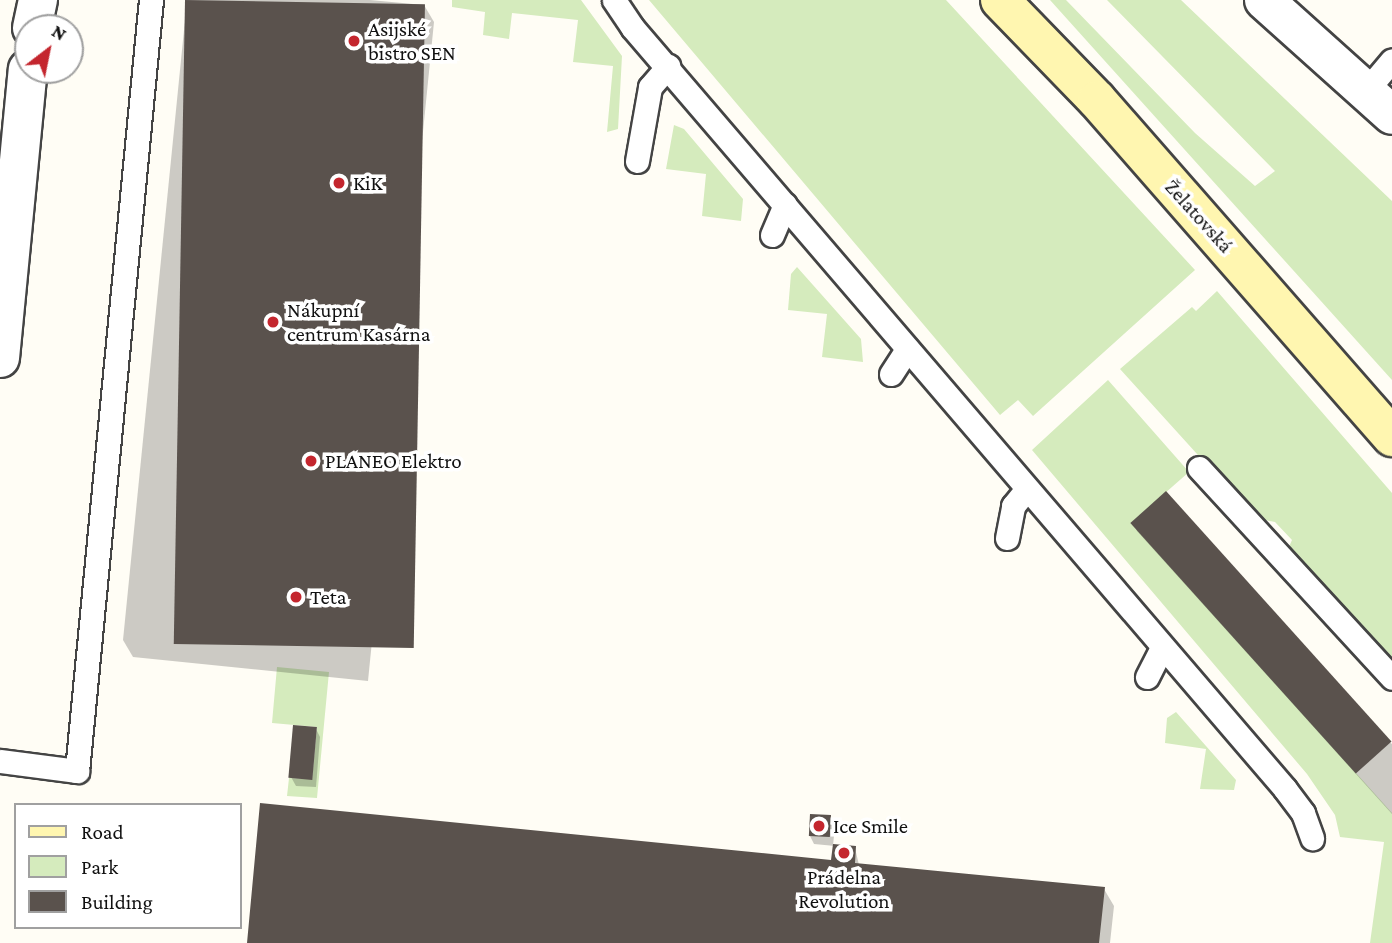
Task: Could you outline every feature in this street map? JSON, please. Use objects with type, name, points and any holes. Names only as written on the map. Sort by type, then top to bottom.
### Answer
[{"type":"main road","name":"Želatovská","points":[[1000,0],[1106,111],[1392,437]]},
{"type":"street","points":[[1264,0],[1379,103]]},
{"type":"street","points":[[0,358],[27,84]]},
{"type":"lane","points":[[0,761],[77,771],[151,0]]},
{"type":"lane","points":[[614,0],[1161,649],[1285,789],[1303,813],[1312,838]]},
{"type":"lane","points":[[1379,103],[1392,60]]},
{"type":"lane","points":[[637,162],[650,87],[667,66]]},
{"type":"lane","points":[[772,235],[785,205]]},
{"type":"lane","points":[[891,374],[907,349]]},
{"type":"lane","points":[[1199,468],[1392,678]]},
{"type":"lane","points":[[1007,538],[1013,506],[1027,489]]},
{"type":"lane","points":[[1147,677],[1161,649]]},
{"type":"green space","points":[[452,0],[581,0],[622,56],[618,129],[607,132],[613,66],[573,62],[578,20],[512,13],[509,39],[483,35],[485,12],[452,7]]},
{"type":"green space","points":[[649,0],[946,0],[1195,270],[1033,416],[1018,400],[1000,415]]},
{"type":"green space","points":[[1050,0],[1066,0],[1195,133],[1255,186],[1275,171],[1107,0],[1181,0],[1392,201],[1392,380]]},
{"type":"green space","points":[[674,125],[684,129],[743,199],[741,221],[702,216],[706,174],[666,169]]},
{"type":"green space","points":[[797,267],[861,339],[863,362],[822,357],[827,314],[788,310],[791,274]]},
{"type":"green space","points":[[1217,291],[1392,493],[1392,663],[1288,549],[1292,540],[1275,522],[1255,518],[1120,369],[1192,307],[1196,311]]},
{"type":"green space","points":[[1108,380],[1189,472],[1131,523],[1392,813],[1392,943],[1370,943],[1384,842],[1340,837],[1335,815],[1307,774],[1032,450]]},
{"type":"green space","points":[[277,667],[329,672],[317,798],[287,796],[289,778],[312,779],[317,727],[272,723]]},
{"type":"green space","points":[[1176,712],[1236,780],[1234,790],[1200,789],[1206,749],[1165,743],[1167,718]]},
{"type":"building","name":"Nákupní centrum Kasárna","points":[[185,0],[425,4],[414,648],[174,644]]},
{"type":"building","points":[[1166,491],[1391,741],[1356,774],[1130,523]]},
{"type":"building","points":[[293,725],[317,727],[312,780],[288,778]]},
{"type":"building","points":[[260,803],[831,860],[833,844],[856,846],[855,863],[1105,887],[1099,943],[247,943]]},
{"type":"building","name":"Ice Smile","points":[[810,814],[831,815],[830,837],[809,836]]},
{"type":"place","name":"Asijské bistro SEN","points":[[354,41]]},
{"type":"place","name":"KiK","points":[[339,183]]},
{"type":"place","name":"Nákupní centrum Kasárna","points":[[273,322]]},
{"type":"place","name":"PLANEO Elektro","points":[[311,461]]},
{"type":"place","name":"Teta","points":[[296,597]]},
{"type":"place","name":"Ice Smile","points":[[819,826]]},
{"type":"place","name":"Prádelna Revolution","points":[[844,853]]}]
